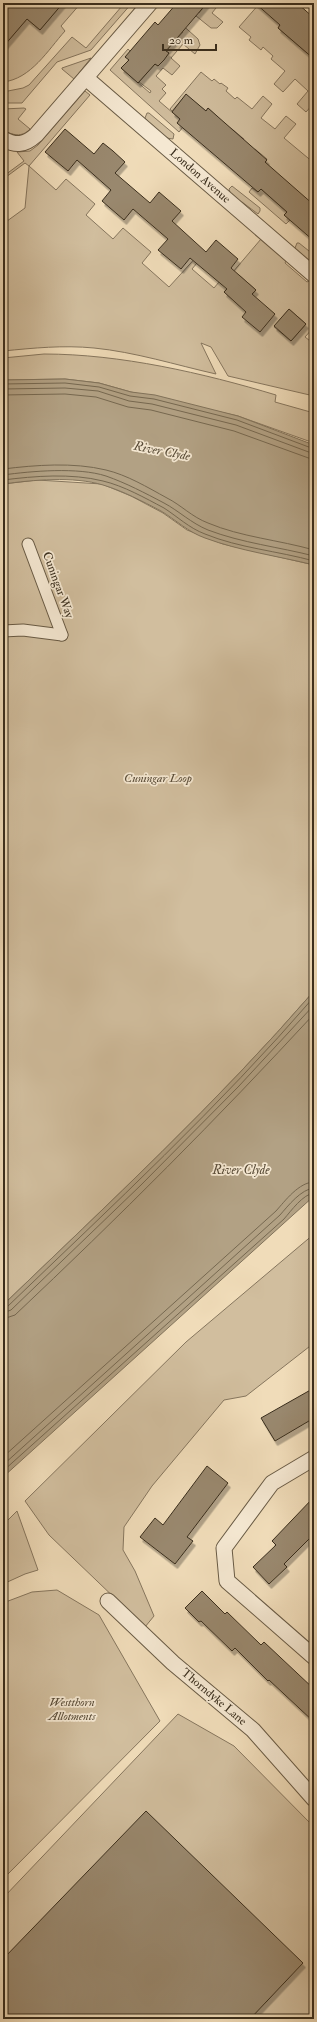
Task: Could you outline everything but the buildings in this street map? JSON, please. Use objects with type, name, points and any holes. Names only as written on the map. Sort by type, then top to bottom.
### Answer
[{"type":"street","points":[[3,139],[16,144],[31,140],[150,3]]},
{"type":"street","name":"London Avenue","points":[[86,78],[314,275]]},
{"type":"street","name":"Cuningar Way","points":[[3,631],[23,630],[62,635],[28,544]]},
{"type":"street","points":[[314,1458],[272,1484],[224,1548],[227,1581],[314,1657]]},
{"type":"street","name":"Thorndyke Lane","points":[[108,1600],[173,1663],[253,1730],[314,1799]]},
{"type":"green space","points":[[63,3],[81,3],[61,26],[65,31],[30,70],[13,80],[3,82],[3,47],[27,19],[40,30]]},
{"type":"green space","points":[[128,3],[132,3],[91,50],[57,62],[22,103],[3,103],[3,92],[23,88],[29,85],[72,37],[86,48],[122,6],[124,7]]},
{"type":"green space","points":[[180,3],[187,3],[199,13],[207,3],[220,3],[212,13],[223,22],[217,28],[211,28]]},
{"type":"green space","points":[[260,3],[280,25],[278,28],[314,59],[314,103],[306,112],[297,104],[308,91],[295,79],[283,92],[274,84],[285,71],[271,59],[273,56],[263,47],[261,50],[249,40],[251,37],[239,27]]},
{"type":"green space","points":[[169,13],[198,39],[200,45],[195,54],[183,44],[171,58],[180,66],[172,75],[163,68],[156,76],[166,85],[162,89],[166,93],[159,101],[180,119],[183,127],[179,132],[110,70],[128,49],[130,51],[129,60],[121,68],[150,93],[151,91],[139,82],[155,64],[158,66],[169,53],[166,51],[183,32],[166,17]]},
{"type":"green space","points":[[91,58],[74,79],[62,69],[62,68]]},
{"type":"green space","points":[[201,72],[212,81],[214,79],[228,88],[226,91],[235,99],[237,97],[252,109],[263,96],[272,104],[261,118],[275,129],[286,116],[296,124],[284,138],[314,163],[314,202],[312,204],[265,163],[267,159],[255,149],[252,151],[242,142],[244,139],[232,129],[219,122],[221,120],[208,108],[206,111],[186,95],[172,111],[170,109]]},
{"type":"green space","points":[[85,91],[90,95],[29,166],[25,163],[6,177],[5,175],[24,161],[17,152],[30,151],[38,145]]},
{"type":"green space","points":[[3,109],[26,109],[18,119],[30,129],[24,134],[20,135],[3,130]]},
{"type":"green space","points":[[147,113],[149,113],[174,134],[173,139],[165,137],[154,128],[145,118]]},
{"type":"green space","points":[[29,166],[56,190],[66,179],[95,204],[86,215],[113,239],[123,228],[151,252],[142,263],[169,287],[199,254],[202,257],[192,269],[214,288],[224,276],[227,279],[261,239],[286,261],[285,263],[307,282],[309,281],[314,285],[314,327],[305,337],[314,344],[314,396],[228,376],[211,347],[201,343],[216,374],[140,356],[94,348],[60,347],[3,351],[3,224],[25,208]],"holes":[[[239,275],[256,290],[241,307],[224,292]],[[289,309],[306,324],[291,341],[274,327]]]},
{"type":"green space","points":[[232,186],[260,208],[258,214],[242,202],[240,203],[231,195],[229,189]]},
{"type":"green space","points":[[252,188],[258,192],[261,189],[287,212],[284,215],[290,220],[286,224],[249,192]]},
{"type":"green space","points":[[297,243],[314,255],[314,264],[312,264],[295,248]]},
{"type":"green space","points":[[44,354],[102,357],[161,366],[220,379],[276,395],[275,402],[314,413],[314,443],[238,416],[131,392],[99,383],[65,379],[3,380],[3,358]]},
{"type":"green space","name":"Cuningar Loop","points":[[37,480],[102,484],[131,496],[163,513],[187,530],[223,544],[314,565],[314,991],[201,1113],[3,1305],[3,484]]},
{"type":"green space","points":[[314,1234],[314,1343],[246,1396],[224,1400],[152,1486],[124,1527],[123,1550],[135,1571],[154,1616],[145,1627],[49,1535],[25,1501],[186,1342]]},
{"type":"green space","points":[[17,1511],[38,1570],[3,1584],[3,1525]]},
{"type":"green space","name":"Westthorn Allotments","points":[[57,1590],[99,1615],[160,1721],[3,1879],[3,1603],[32,1592]]},
{"type":"green space","points":[[178,1714],[234,1746],[314,1827],[314,2019],[3,2019],[3,1898]]},
{"type":"water","name":"River Clyde","points":[[65,379],[99,383],[131,392],[155,395],[238,416],[314,445],[314,565],[218,543],[193,533],[154,507],[125,493],[103,485],[79,480],[40,480],[3,484],[3,380]]},
{"type":"water","name":"River Clyde","points":[[314,991],[314,1196],[3,1477],[3,1305],[201,1113]]}]
